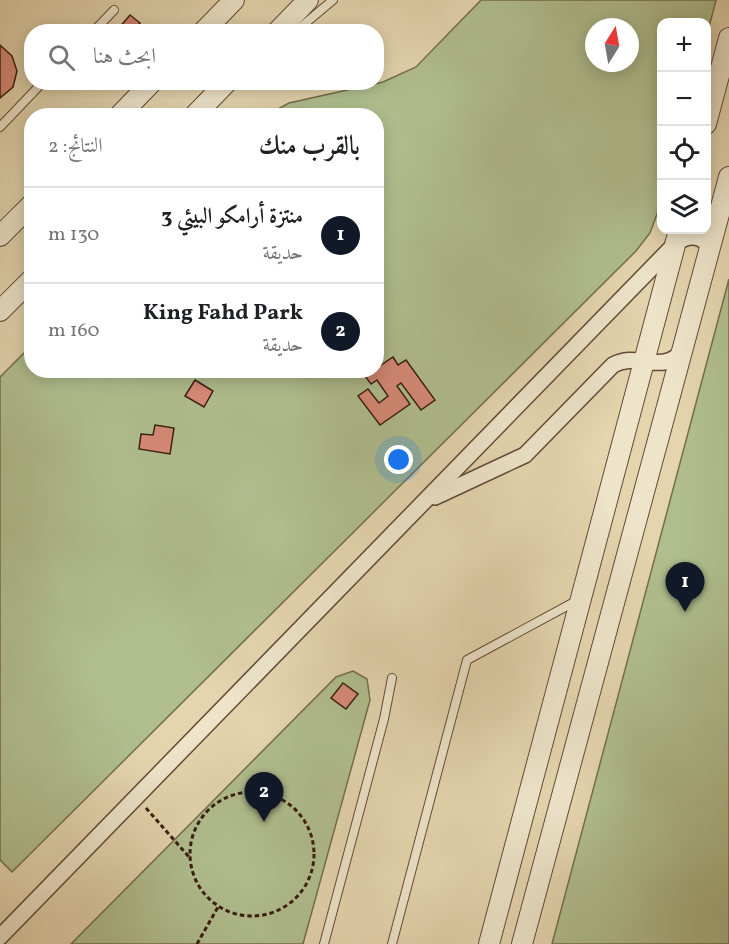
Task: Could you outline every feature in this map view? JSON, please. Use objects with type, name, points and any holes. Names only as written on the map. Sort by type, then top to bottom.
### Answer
[{"type":"street","points":[[211,24],[234,0]]},
{"type":"street","points":[[285,24],[308,0]]},
{"type":"street","points":[[711,105],[729,38]]},
{"type":"street","points":[[127,108],[144,90]]},
{"type":"street","points":[[202,108],[218,90]]},
{"type":"street","points":[[522,944],[729,177]]},
{"type":"street","points":[[0,236],[24,212]]},
{"type":"street","points":[[677,237],[682,239],[695,237],[707,243],[710,250]]},
{"type":"street","points":[[489,944],[677,237]]},
{"type":"street","points":[[0,937],[427,500],[677,237]]},
{"type":"street","points":[[0,311],[24,287]]},
{"type":"street","points":[[427,500],[525,455],[613,364],[623,359],[660,365],[676,359],[684,349]]},
{"type":"street","points":[[582,598],[612,604]]},
{"type":"lane","points":[[304,24],[333,0]]},
{"type":"lane","points":[[101,24],[114,10]]},
{"type":"lane","points":[[0,127],[36,90]]},
{"type":"lane","points":[[392,944],[467,660],[520,629],[582,598]]},
{"type":"lane","points":[[324,944],[384,719],[392,678]]},
{"type":"path","points":[[137,798],[189,857],[198,885],[218,907],[236,915],[255,916],[275,913],[292,903],[305,888],[313,870],[315,851],[306,823],[286,801],[268,793],[249,791],[229,795],[212,805],[199,820],[191,838],[189,857]]},
{"type":"path","points":[[197,944],[218,907]]},
{"type":"green space","points":[[481,0],[716,0],[711,19],[657,18],[657,214],[650,233],[636,251],[12,872],[0,860],[0,377],[24,353],[24,378],[384,378],[384,108],[280,108],[289,103],[347,90],[384,90],[384,82],[416,67]]},
{"type":"green space","points":[[729,279],[729,944],[552,944]]},
{"type":"green space","points":[[353,671],[367,679],[370,700],[303,944],[71,944],[336,677]]},
{"type":"building","points":[[130,15],[140,23],[139,24],[122,24]]},
{"type":"building","points":[[0,45],[12,56],[17,71],[13,87],[0,98]]},
{"type":"building","points":[[393,357],[398,365],[406,360],[435,400],[421,410],[401,383],[397,386],[410,404],[380,425],[358,396],[368,389],[379,403],[388,396],[377,380],[371,384],[366,378],[384,378],[384,363]]},
{"type":"building","points":[[195,380],[213,391],[204,407],[185,396]]},
{"type":"building","points":[[155,425],[174,428],[170,454],[139,449],[141,434],[153,435]]},
{"type":"building","points":[[343,683],[358,694],[346,709],[331,698]]},
{"type":"place","name":"منتزة أرامكو البيئي 3","points":[[685,612]]},
{"type":"place","name":"King Fahd Park","points":[[264,822]]}]
